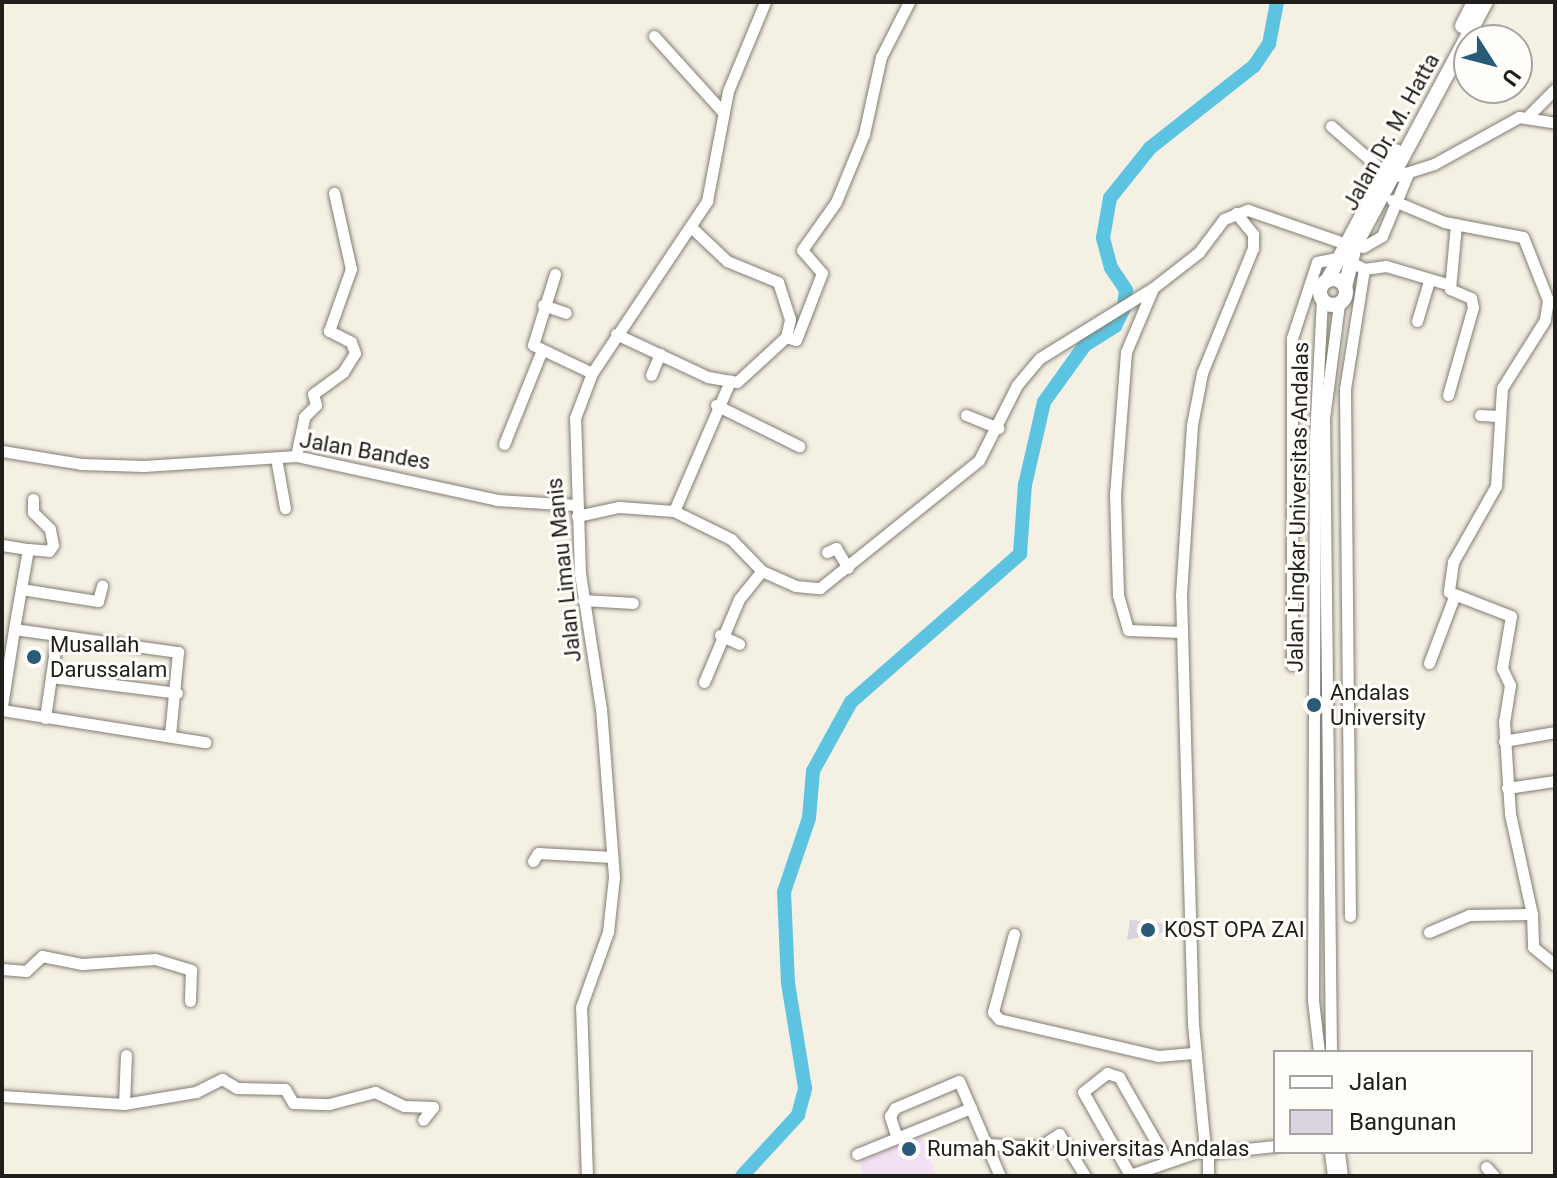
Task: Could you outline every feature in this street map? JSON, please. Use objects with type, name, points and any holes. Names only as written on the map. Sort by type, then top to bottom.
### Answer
[{"type":"main road","name":"Jalan Dr. M. Hatta","points":[[1395,175],[1474,2]]},
{"type":"main road","name":"Jalan Dr. M. Hatta","points":[[1322,299],[1327,281],[1345,259],[1395,175],[1486,2]]},
{"type":"main road","name":"Jalan Dr. M. Hatta","points":[[1339,304],[1345,287],[1345,259]]},
{"type":"main road","points":[[1327,281],[1345,287]]},
{"type":"main road","points":[[1322,299],[1339,304]]},
{"type":"street","name":"Jalan Limau Manis","points":[[587,1176],[581,1007],[608,932],[612,857],[601,709],[583,600],[574,427],[592,373],[692,228],[712,188],[723,112],[752,24],[765,2]]},
{"type":"street","points":[[786,337],[796,340],[822,273],[802,250],[836,202],[864,134],[881,57],[909,2]]},
{"type":"street","points":[[654,36],[723,112]]},
{"type":"street","points":[[1395,175],[1529,115],[1555,89]]},
{"type":"street","points":[[1529,115],[1555,123]]},
{"type":"street","points":[[1331,126],[1395,175]]},
{"type":"street","points":[[1363,247],[1382,236],[1395,175]]},
{"type":"street","points":[[296,456],[304,417],[316,405],[313,394],[343,372],[355,353],[351,342],[329,331],[351,269],[334,193]]},
{"type":"street","points":[[1392,200],[1456,224],[1523,237],[1548,300],[1545,320],[1502,388],[1497,416],[1496,486],[1453,562],[1454,597],[1429,663]]},
{"type":"street","points":[[730,381],[716,405],[674,511],[731,539],[759,567],[814,590],[848,568],[957,481],[990,448],[1030,368],[1071,336],[1148,290],[1236,213],[1260,212],[1338,241]]},
{"type":"street","points":[[1208,1176],[1196,1053],[1181,632],[1192,425],[1202,373],[1253,248],[1253,234],[1236,213]]},
{"type":"street","points":[[1450,285],[1456,224]]},
{"type":"street","points":[[616,334],[730,381],[742,382],[786,337],[790,319],[778,282],[727,261],[692,228]]},
{"type":"street","points":[[1292,665],[1292,338],[1317,262],[1345,259],[1364,269],[1386,266],[1450,285],[1471,298],[1473,307],[1448,395]]},
{"type":"street","points":[[1350,916],[1345,389],[1364,269]]},
{"type":"street","points":[[555,274],[532,341],[542,350],[592,373]]},
{"type":"street","points":[[1417,321],[1429,281]]},
{"type":"street","points":[[1148,290],[1126,352],[1115,494],[1118,595],[1128,630],[1181,632]]},
{"type":"street","name":"Jalan Lingkar Universitas Andalas","points":[[1319,1050],[1313,1000],[1315,437],[1322,299]]},
{"type":"street","name":"Jalan Lingkar Universitas Andalas","points":[[1331,1050],[1324,418],[1339,304]]},
{"type":"street","points":[[543,305],[566,313]]},
{"type":"street","points":[[504,444],[542,350]]},
{"type":"street","points":[[651,375],[660,354]]},
{"type":"street","points":[[716,405],[799,446]]},
{"type":"street","points":[[966,415],[999,428]]},
{"type":"street","points":[[1480,415],[1497,416]]},
{"type":"street","name":"Jalan Bandes","points":[[2,451],[81,464],[296,456],[497,500],[576,510],[619,507],[674,511]]},
{"type":"street","points":[[276,458],[285,508]]},
{"type":"street","points":[[2,545],[49,551],[53,545],[50,529],[33,512],[33,499]]},
{"type":"street","points":[[827,552],[836,548],[848,568]]},
{"type":"street","points":[[28,549],[2,708],[45,718],[205,742]]},
{"type":"street","points":[[704,682],[720,635],[759,567]]},
{"type":"street","points":[[21,589],[98,601],[102,586]]},
{"type":"street","points":[[1454,597],[1511,616],[1502,668],[1510,685],[1504,741],[1515,852],[1532,914],[1533,947],[1555,965]]},
{"type":"street","points":[[583,600],[633,603]]},
{"type":"street","points":[[14,629],[178,652],[177,693],[170,735]]},
{"type":"street","points":[[720,635],[739,644]]},
{"type":"street","points":[[45,718],[57,636]]},
{"type":"street","points":[[51,677],[177,693]]},
{"type":"street","points":[[1504,741],[1555,732]]},
{"type":"street","points":[[1507,788],[1555,781]]},
{"type":"street","points":[[533,861],[538,853],[612,857]]},
{"type":"street","points":[[1429,932],[1469,915],[1532,914]]},
{"type":"street","points":[[1014,934],[993,1012],[999,1019],[1158,1056],[1196,1053]]},
{"type":"street","points":[[2,969],[26,971],[42,956],[82,964],[155,959],[191,970],[190,1001]]},
{"type":"street","points":[[124,1104],[126,1055]]},
{"type":"street","points":[[1166,1159],[1119,1077],[1107,1073],[1083,1092],[1129,1175],[1166,1159],[1273,1146]]},
{"type":"street","points":[[2,1096],[124,1104],[196,1092],[222,1079],[237,1088],[285,1089],[293,1103],[329,1104],[375,1092],[404,1106],[433,1107],[423,1120]]},
{"type":"street","points":[[896,1135],[891,1113],[954,1080],[962,1084],[1000,1176]]},
{"type":"street","points":[[857,1154],[896,1135],[971,1108]]},
{"type":"street","points":[[986,1144],[1039,1147],[1059,1134],[1085,1176]]},
{"type":"street","points":[[1201,1176],[1205,1153]]},
{"type":"street","points":[[1330,1154],[1333,1176]]},
{"type":"street","points":[[1339,1154],[1342,1176]]},
{"type":"shaded area","name":"Rumah Sakit Universitas Andalas","points":[[921,1136],[937,1176],[862,1176],[860,1161]]},
{"type":"building","name":"KOST OPA ZAI","points":[[1130,920],[1172,924],[1174,930],[1127,940]]},
{"type":"waterway","points":[[742,1176],[798,1115],[805,1088],[788,983],[784,892],[809,818],[813,771],[851,702],[1020,554],[1025,485],[1044,402],[1085,345],[1115,326],[1124,308],[1126,290],[1111,268],[1103,238],[1110,198],[1150,148],[1254,66],[1269,44],[1277,2]]},
{"type":"place","name":"Musallah Darussalam","points":[[34,657]]},
{"type":"place","name":"Andalas University","points":[[1314,705]]},
{"type":"place","name":"KOST OPA ZAI","points":[[1148,930]]},
{"type":"place","name":"Rumah Sakit Universitas Andalas","points":[[909,1149]]}]
